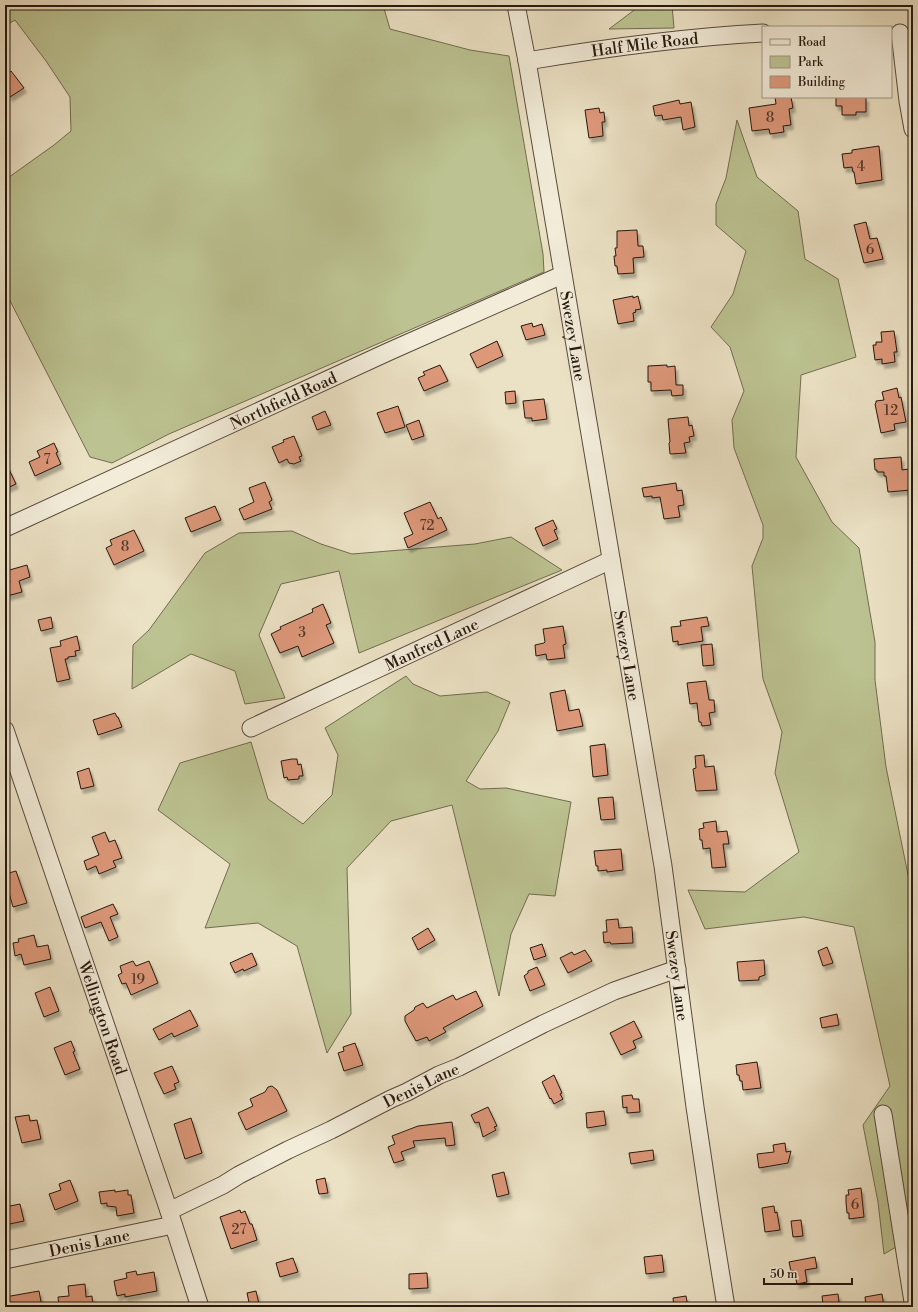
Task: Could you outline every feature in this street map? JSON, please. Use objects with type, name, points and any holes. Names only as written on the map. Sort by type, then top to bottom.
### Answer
[{"type":"street","name":"Swezey Lane","points":[[516,5],[527,61],[663,866],[707,1184],[726,1307]]},
{"type":"street","name":"Half Mile Road","points":[[527,61],[578,53],[725,35],[762,33]]},
{"type":"street","points":[[901,33],[908,101],[913,128]]},
{"type":"street","name":"Northfield Road","points":[[5,528],[390,351],[562,275]]},
{"type":"street","name":"Manfred Lane","points":[[252,728],[611,560]]},
{"type":"street","name":"Wellington Road","points":[[5,730],[200,1307]]},
{"type":"street","name":"Denis Lane","points":[[5,1260],[171,1218],[239,1175],[439,1075],[459,1067],[543,1024],[614,991],[677,969]]},
{"type":"street","points":[[883,1114],[913,1302]]},
{"type":"green space","points":[[5,5],[383,5],[390,29],[470,50],[509,56],[543,254],[544,272],[169,434],[112,463],[90,457],[5,291],[5,180],[71,131],[70,97],[46,61],[15,20],[5,26]]},
{"type":"green space","points":[[638,5],[672,5],[674,28],[609,29],[637,8]]},
{"type":"green space","points":[[737,120],[757,177],[798,211],[805,259],[838,279],[856,357],[801,375],[796,457],[832,522],[859,548],[875,642],[875,680],[886,767],[913,899],[913,1237],[884,1254],[878,1202],[863,1125],[890,1086],[854,927],[804,917],[705,929],[688,890],[745,892],[799,852],[775,773],[782,732],[763,679],[752,566],[763,538],[763,525],[734,448],[732,420],[744,391],[730,347],[711,327],[733,294],[746,251],[716,225],[716,204],[726,178]]},
{"type":"green space","points":[[292,531],[321,544],[352,554],[475,544],[511,537],[562,570],[359,653],[339,571],[281,584],[259,635],[285,698],[245,704],[235,671],[191,654],[132,689],[133,645],[149,630],[205,553],[239,533]]},
{"type":"green space","points":[[406,676],[413,684],[440,696],[487,692],[510,702],[498,731],[466,781],[480,789],[506,788],[571,802],[555,896],[529,894],[511,934],[499,996],[452,805],[391,821],[347,868],[351,1014],[327,1053],[297,946],[258,923],[205,928],[230,864],[158,810],[180,763],[251,742],[268,799],[303,824],[332,795],[338,755],[325,728]]},
{"type":"building","points":[[11,71],[24,88],[10,97],[5,90],[5,75]]},
{"type":"building","points":[[775,98],[791,98],[793,108],[789,109],[791,125],[783,126],[784,132],[770,134],[769,129],[752,131],[749,108],[776,104]]},
{"type":"building","points":[[836,98],[866,98],[866,112],[856,112],[856,115],[842,115],[842,106],[836,106]]},
{"type":"building","points":[[679,100],[680,104],[691,102],[695,127],[683,130],[681,117],[663,120],[662,115],[655,116],[653,106]]},
{"type":"building","points":[[599,108],[600,113],[604,112],[605,122],[602,122],[603,136],[589,138],[585,110]]},
{"type":"building","points":[[879,146],[882,180],[856,184],[852,167],[844,168],[842,154],[852,153],[852,150]]},
{"type":"building","points":[[866,222],[870,239],[877,238],[883,259],[864,263],[854,225]]},
{"type":"building","points":[[637,230],[638,246],[643,246],[644,257],[633,258],[634,273],[618,274],[614,256],[616,256],[615,248],[617,248],[617,231]]},
{"type":"building","points":[[633,296],[633,298],[638,296],[641,309],[635,310],[636,312],[633,313],[634,321],[618,324],[613,300]]},
{"type":"building","points":[[532,323],[533,327],[542,324],[545,335],[526,340],[521,326]]},
{"type":"building","points":[[894,331],[897,352],[894,352],[895,362],[882,364],[882,359],[875,360],[873,345],[876,345],[876,342],[882,342],[881,332]]},
{"type":"building","points":[[497,341],[503,356],[477,368],[470,354]]},
{"type":"building","points":[[440,365],[448,381],[424,391],[418,378],[425,375],[423,372]]},
{"type":"building","points":[[667,365],[667,367],[675,366],[676,385],[683,385],[683,395],[672,396],[671,390],[651,391],[651,382],[648,382],[648,366]]},
{"type":"building","points":[[897,388],[899,398],[901,397],[906,422],[894,424],[895,430],[881,433],[875,404],[876,401],[884,400],[882,392]]},
{"type":"building","points":[[515,391],[516,403],[506,404],[505,392]]},
{"type":"building","points":[[544,399],[547,419],[532,421],[532,418],[525,418],[523,401]]},
{"type":"building","points":[[398,406],[405,427],[385,433],[377,413]]},
{"type":"building","points":[[325,411],[331,425],[317,430],[312,417]]},
{"type":"building","points":[[688,417],[689,426],[692,425],[694,436],[689,437],[690,442],[684,443],[686,453],[670,454],[668,419]]},
{"type":"building","points":[[419,420],[424,436],[412,440],[406,425]]},
{"type":"building","points":[[294,436],[302,456],[299,457],[301,461],[294,464],[289,463],[287,459],[279,463],[272,447],[284,442],[283,440]]},
{"type":"building","points":[[54,443],[58,452],[56,453],[61,464],[35,476],[29,462],[40,457],[37,451]]},
{"type":"building","points":[[901,457],[902,470],[909,469],[911,490],[888,492],[886,476],[884,476],[884,472],[877,472],[877,470],[875,470],[874,459]]},
{"type":"building","points":[[5,461],[16,484],[5,489]]},
{"type":"building","points":[[265,482],[272,500],[269,502],[272,509],[244,520],[239,509],[254,502],[249,488]]},
{"type":"building","points":[[676,483],[677,491],[682,490],[684,505],[678,506],[680,517],[664,519],[660,497],[644,497],[642,488]]},
{"type":"building","points":[[430,502],[438,519],[441,517],[447,530],[408,548],[404,538],[413,534],[404,513]]},
{"type":"building","points":[[215,506],[221,520],[191,532],[185,518]]},
{"type":"building","points":[[553,520],[557,529],[554,530],[558,539],[543,546],[535,528]]},
{"type":"building","points":[[134,530],[144,551],[114,565],[106,548],[112,545],[110,540]]},
{"type":"building","points":[[27,565],[30,577],[19,581],[22,592],[7,596],[5,583],[10,582],[6,571]]},
{"type":"building","points":[[323,604],[331,623],[326,625],[334,643],[302,657],[298,646],[280,653],[271,634],[281,629],[280,627],[313,612],[312,609]]},
{"type":"building","points":[[51,617],[53,628],[41,631],[38,620]]},
{"type":"building","points":[[707,617],[709,626],[701,627],[703,641],[678,645],[678,641],[673,642],[671,627],[681,626],[680,621]]},
{"type":"building","points":[[563,626],[566,644],[563,645],[565,658],[547,660],[546,654],[536,656],[535,645],[545,642],[543,629]]},
{"type":"building","points":[[77,636],[80,650],[75,651],[76,656],[65,659],[70,679],[57,682],[50,648],[61,646],[60,641]]},
{"type":"building","points":[[712,644],[714,665],[703,666],[701,645]]},
{"type":"building","points":[[706,681],[709,700],[714,700],[715,712],[709,713],[711,725],[702,726],[701,722],[699,722],[697,703],[690,704],[687,683]]},
{"type":"building","points":[[565,690],[569,711],[579,709],[583,726],[557,731],[550,693]]},
{"type":"building","points":[[115,713],[122,727],[98,735],[93,720]]},
{"type":"building","points":[[605,744],[608,775],[593,777],[590,746]]},
{"type":"building","points":[[704,755],[705,767],[714,766],[717,790],[696,791],[693,769],[696,768],[695,756]]},
{"type":"building","points":[[297,759],[298,765],[301,764],[303,776],[299,776],[299,779],[288,780],[287,777],[284,778],[281,761]]},
{"type":"building","points":[[89,768],[94,786],[81,789],[77,772]]},
{"type":"building","points":[[613,797],[615,819],[601,820],[598,798]]},
{"type":"building","points":[[716,821],[717,832],[727,831],[729,844],[723,844],[726,867],[712,868],[710,848],[703,849],[699,829],[704,828],[703,823]]},
{"type":"building","points":[[105,832],[109,842],[115,840],[122,858],[113,861],[116,867],[99,874],[96,866],[87,870],[84,861],[99,855],[92,837]]},
{"type":"building","points":[[621,849],[623,870],[607,872],[607,870],[598,871],[594,851]]},
{"type":"building","points":[[16,871],[27,903],[13,907],[9,893],[5,894],[5,874]]},
{"type":"building","points":[[113,904],[118,914],[110,917],[118,937],[109,941],[101,922],[85,928],[81,917]]},
{"type":"building","points":[[618,919],[619,928],[632,927],[633,943],[604,943],[603,932],[607,932],[606,920]]},
{"type":"building","points":[[428,928],[435,940],[418,950],[412,938]]},
{"type":"building","points":[[34,935],[37,947],[48,945],[51,959],[24,965],[21,954],[15,956],[13,943],[19,942],[18,939]]},
{"type":"building","points":[[542,944],[546,956],[534,960],[530,948]]},
{"type":"building","points":[[827,947],[833,963],[823,966],[818,951]]},
{"type":"building","points":[[585,950],[592,961],[568,973],[560,958],[572,952],[574,955]]},
{"type":"building","points":[[252,953],[257,965],[235,973],[230,963]]},
{"type":"building","points":[[764,960],[765,975],[759,977],[759,980],[739,981],[737,962]]},
{"type":"building","points":[[133,961],[136,966],[149,961],[158,983],[131,995],[126,983],[122,984],[118,975],[122,973],[120,966]]},
{"type":"building","points":[[537,967],[545,985],[530,991],[524,976],[528,973],[528,971]]},
{"type":"building","points":[[50,987],[59,1011],[44,1017],[35,993]]},
{"type":"building","points":[[476,991],[483,1006],[443,1028],[446,1032],[429,1041],[427,1037],[416,1041],[405,1021],[405,1016],[414,1010],[415,1007],[423,1003],[427,1008],[453,995],[456,1000]]},
{"type":"building","points":[[190,1010],[198,1026],[174,1037],[172,1033],[159,1040],[153,1029]]},
{"type":"building","points":[[837,1014],[839,1025],[822,1028],[820,1018]]},
{"type":"building","points":[[634,1021],[642,1037],[633,1041],[636,1048],[621,1055],[610,1033]]},
{"type":"building","points":[[71,1041],[75,1051],[73,1052],[80,1069],[65,1075],[54,1048]]},
{"type":"building","points":[[355,1043],[363,1065],[344,1071],[338,1053],[344,1051],[343,1047]]},
{"type":"building","points":[[757,1062],[761,1088],[743,1090],[742,1081],[740,1081],[739,1075],[737,1075],[736,1065]]},
{"type":"building","points":[[172,1066],[179,1082],[174,1084],[176,1089],[164,1094],[154,1073]]},
{"type":"building","points":[[554,1075],[563,1099],[554,1104],[542,1082]]},
{"type":"building","points":[[272,1086],[277,1090],[287,1111],[246,1130],[238,1113],[253,1106],[250,1099],[265,1092],[268,1087]]},
{"type":"building","points":[[632,1095],[633,1099],[639,1099],[640,1112],[627,1113],[627,1107],[623,1108],[622,1096]]},
{"type":"building","points":[[488,1107],[497,1126],[494,1127],[496,1130],[483,1137],[479,1122],[475,1123],[471,1115]]},
{"type":"building","points":[[604,1111],[606,1125],[587,1128],[586,1113]]},
{"type":"building","points":[[29,1115],[30,1121],[37,1120],[41,1139],[22,1143],[15,1117]]},
{"type":"building","points":[[191,1118],[202,1153],[185,1159],[174,1124]]},
{"type":"building","points":[[452,1122],[455,1145],[446,1146],[445,1138],[413,1141],[415,1147],[401,1152],[404,1160],[394,1163],[388,1147],[395,1144],[392,1136],[418,1126]]},
{"type":"building","points":[[785,1143],[786,1152],[791,1151],[788,1163],[759,1168],[757,1154],[774,1152],[773,1145]]},
{"type":"building","points":[[653,1150],[654,1160],[631,1164],[629,1153]]},
{"type":"building","points":[[504,1172],[509,1194],[497,1197],[492,1175]]},
{"type":"building","points":[[325,1178],[328,1193],[319,1194],[316,1180]]},
{"type":"building","points":[[70,1180],[78,1201],[55,1210],[49,1194],[61,1190],[59,1184]]},
{"type":"building","points":[[861,1188],[864,1217],[849,1219],[849,1213],[847,1213],[846,1195],[849,1195],[848,1190]]},
{"type":"building","points":[[115,1190],[115,1192],[128,1190],[128,1195],[131,1195],[134,1213],[117,1216],[116,1207],[107,1206],[107,1203],[101,1204],[99,1192]]},
{"type":"building","points":[[20,1204],[24,1221],[5,1225],[5,1207]]},
{"type":"building","points":[[774,1206],[775,1213],[777,1212],[780,1230],[765,1232],[762,1208]]},
{"type":"building","points":[[240,1210],[241,1213],[245,1211],[250,1224],[252,1224],[257,1240],[231,1249],[220,1217]]},
{"type":"building","points":[[801,1220],[803,1236],[793,1237],[791,1221]]},
{"type":"building","points":[[662,1255],[664,1272],[646,1274],[644,1257]]},
{"type":"building","points":[[815,1257],[817,1268],[805,1270],[807,1282],[797,1284],[794,1271],[791,1271],[789,1262]]},
{"type":"building","points":[[293,1258],[298,1272],[280,1277],[276,1263]]},
{"type":"building","points":[[136,1271],[137,1275],[154,1272],[157,1291],[125,1297],[125,1294],[117,1296],[114,1281],[127,1278],[126,1273]]},
{"type":"building","points":[[427,1273],[428,1288],[409,1289],[409,1274]]},
{"type":"building","points":[[85,1284],[86,1297],[92,1296],[93,1306],[59,1307],[58,1297],[69,1296],[68,1286]]},
{"type":"building","points":[[39,1291],[42,1307],[5,1307],[5,1297]]},
{"type":"building","points":[[256,1291],[259,1304],[250,1307],[247,1293]]},
{"type":"building","points":[[838,1294],[839,1302],[823,1305],[822,1296]]},
{"type":"building","points":[[882,1294],[884,1307],[866,1307],[865,1297]]},
{"type":"building","points":[[686,1296],[688,1307],[674,1307],[673,1298]]}]
